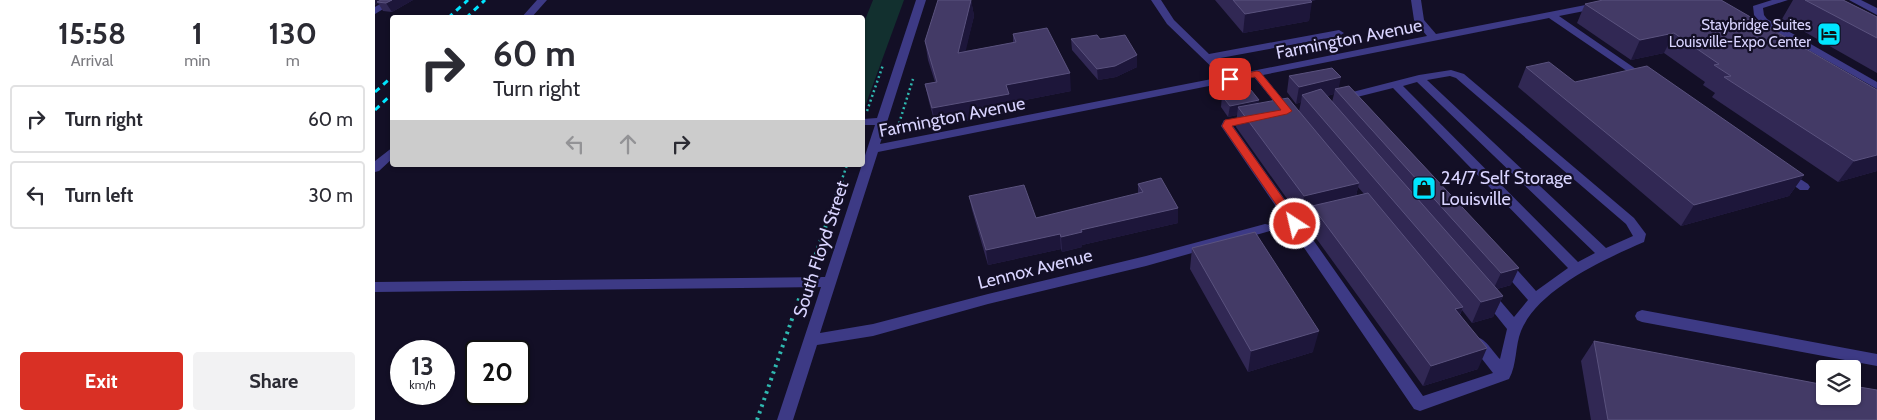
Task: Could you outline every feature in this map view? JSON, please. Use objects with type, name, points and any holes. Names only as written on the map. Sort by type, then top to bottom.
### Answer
[{"type":"street","points":[[375,11],[393,0]]},
{"type":"street","points":[[528,15],[542,0]]},
{"type":"street","name":"South Floyd Street","points":[[785,420],[921,0]]},
{"type":"street","points":[[1156,0],[1171,22],[1230,79]]},
{"type":"street","points":[[1416,0],[1419,20],[1434,38]]},
{"type":"street","name":"Farmington Avenue","points":[[873,149],[1625,0]]},
{"type":"street","points":[[1783,0],[1758,6],[1759,15],[1764,21],[1877,86]]},
{"type":"street","points":[[1854,0],[1877,12]]},
{"type":"street","points":[[1551,15],[1651,83]]},
{"type":"street","points":[[1208,57],[1339,33]]},
{"type":"street","points":[[1331,101],[1352,100],[1395,84],[1438,74],[1451,73],[1460,76],[1630,220],[1640,234],[1639,239],[1587,262],[1541,294],[1515,328],[1503,374]]},
{"type":"street","points":[[1257,74],[1292,113],[1266,115],[1228,122],[1227,126],[1299,223],[1420,404],[1503,374]]},
{"type":"street","points":[[1419,78],[1604,254]]},
{"type":"street","points":[[1395,84],[1577,269]]},
{"type":"street","points":[[865,122],[882,121]]},
{"type":"street","points":[[375,168],[390,154]]},
{"type":"street","points":[[1772,165],[1804,187]]},
{"type":"street","name":"Lennox Avenue","points":[[812,338],[830,338],[873,330],[988,299],[1146,261],[1265,228]]},
{"type":"street","points":[[1496,256],[1536,300]]},
{"type":"street","points":[[375,287],[831,282]]},
{"type":"street","points":[[1477,283],[1515,328]]},
{"type":"street","points":[[1642,316],[1877,360]]},
{"type":"street","points":[[1466,330],[1503,374]]},
{"type":"path","points":[[809,272],[846,167]]},
{"type":"path","points":[[757,420],[801,293]]},
{"type":"green space","points":[[873,0],[904,0],[865,107],[865,20]]},
{"type":"building","points":[[392,0],[386,3],[377,2]]},
{"type":"building","points":[[938,0],[971,0],[958,53],[1016,42],[1013,34],[1047,28],[1070,73],[1006,85],[1009,94],[932,108],[925,84],[937,82],[925,41]]},
{"type":"building","points":[[1233,0],[1310,0],[1312,2],[1245,14]]},
{"type":"building","points":[[1603,0],[1721,0],[1877,90],[1877,155],[1854,161],[1724,77],[1731,76],[1714,65],[1719,64],[1674,33],[1640,40],[1585,4]]},
{"type":"building","points":[[1805,0],[1843,0],[1877,17],[1877,38]]},
{"type":"building","points":[[1097,35],[1100,39],[1125,35],[1137,55],[1115,66],[1097,69],[1071,39]]},
{"type":"building","points":[[1549,62],[1575,82],[1647,66],[1804,175],[1694,205],[1526,67]]},
{"type":"building","points":[[1332,68],[1341,77],[1299,87],[1289,76]]},
{"type":"building","points":[[1349,86],[1519,268],[1501,273],[1335,89]]},
{"type":"building","points":[[1321,89],[1503,296],[1481,302],[1302,95]]},
{"type":"building","points":[[1251,90],[1259,100],[1230,106],[1222,96]]},
{"type":"building","points":[[1288,98],[1359,183],[1304,196],[1238,107]]},
{"type":"building","points":[[1161,178],[1178,208],[1081,230],[1082,232],[1061,237],[1060,234],[986,250],[969,196],[1024,185],[1036,218],[1143,192],[1138,184]]},
{"type":"building","points":[[1368,193],[1463,307],[1455,309],[1487,348],[1431,366],[1312,206]]},
{"type":"building","points":[[1255,232],[1319,331],[1251,351],[1192,248]]},
{"type":"building","points":[[1594,341],[1816,383],[1816,405],[1861,405],[1861,387],[1877,390],[1877,420],[1608,420]]},
{"type":"railway","points":[[451,15],[468,0]]},
{"type":"railway","points":[[469,15],[485,0]]},
{"type":"railway","points":[[375,92],[390,79]]},
{"type":"railway","points":[[375,110],[390,96]]},
{"type":"place","name":"Staybridge Suites Louisville-Expo Center","points":[[1829,34]]},
{"type":"place","name":"24/7 Self Storage Louisville","points":[[1424,188]]},
{"type":"route","points":[[1230,79],[1257,74],[1287,111],[1228,122],[1227,126],[1295,224]]}]
